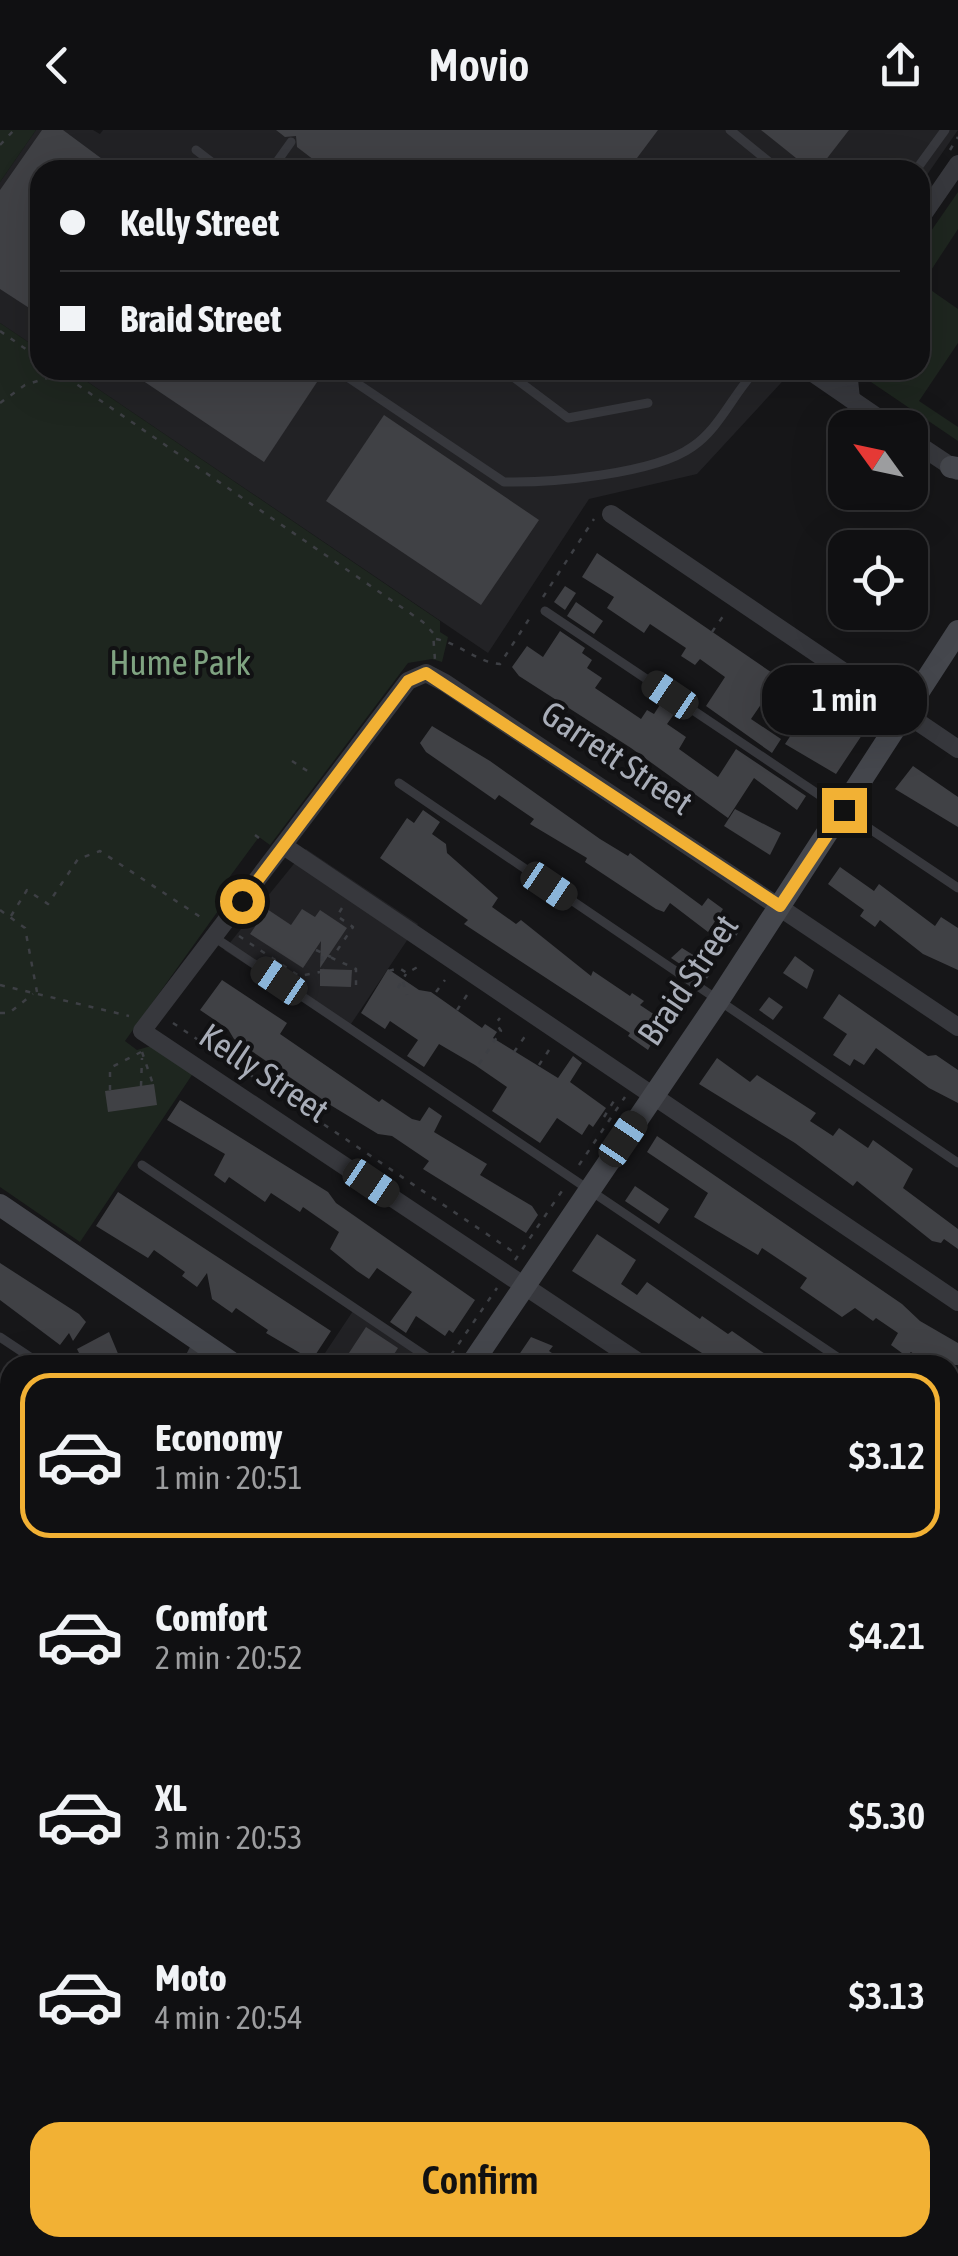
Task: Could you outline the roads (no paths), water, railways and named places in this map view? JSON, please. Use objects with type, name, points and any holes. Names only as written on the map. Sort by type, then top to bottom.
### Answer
[{"type":"main road","name":"Braid Street","points":[[478,1355],[652,1095],[710,992],[780,906],[958,631]]},
{"type":"main road","points":[[0,1204],[220,1355]]},
{"type":"street","points":[[930,205],[958,164]]},
{"type":"street","points":[[823,380],[868,410]]},
{"type":"street","points":[[849,380],[852,399]]},
{"type":"street","points":[[928,451],[956,469]]},
{"type":"street","points":[[611,514],[734,601],[958,749]]},
{"type":"street","name":"Garrett Street","points":[[284,846],[408,681],[426,673],[958,1027]]},
{"type":"street","points":[[284,846],[958,1302]]},
{"type":"street","name":"Kelly Street","points":[[284,846],[212,931],[141,1025],[628,1355]]},
{"type":"street","points":[[196,1355],[202,1342]]},
{"type":"lane","points":[[730,130],[739,143],[763,160]]},
{"type":"lane","points":[[923,160],[945,130]]},
{"type":"lane","points":[[278,160],[291,142]]},
{"type":"lane","points":[[196,150],[209,160]]},
{"type":"lane","points":[[352,380],[504,482],[529,482],[660,463],[692,448],[748,380]]},
{"type":"lane","points":[[517,380],[568,418],[648,403]]},
{"type":"lane","points":[[545,611],[958,888]]},
{"type":"lane","points":[[399,783],[958,1164]]},
{"type":"lane","points":[[212,931],[834,1355]]},
{"type":"lane","points":[[142,1164],[426,1355]]},
{"type":"lane","points":[[0,1337],[27,1355]]},
{"type":"park label","name":"Hume Park","points":[[180,663]]}]
